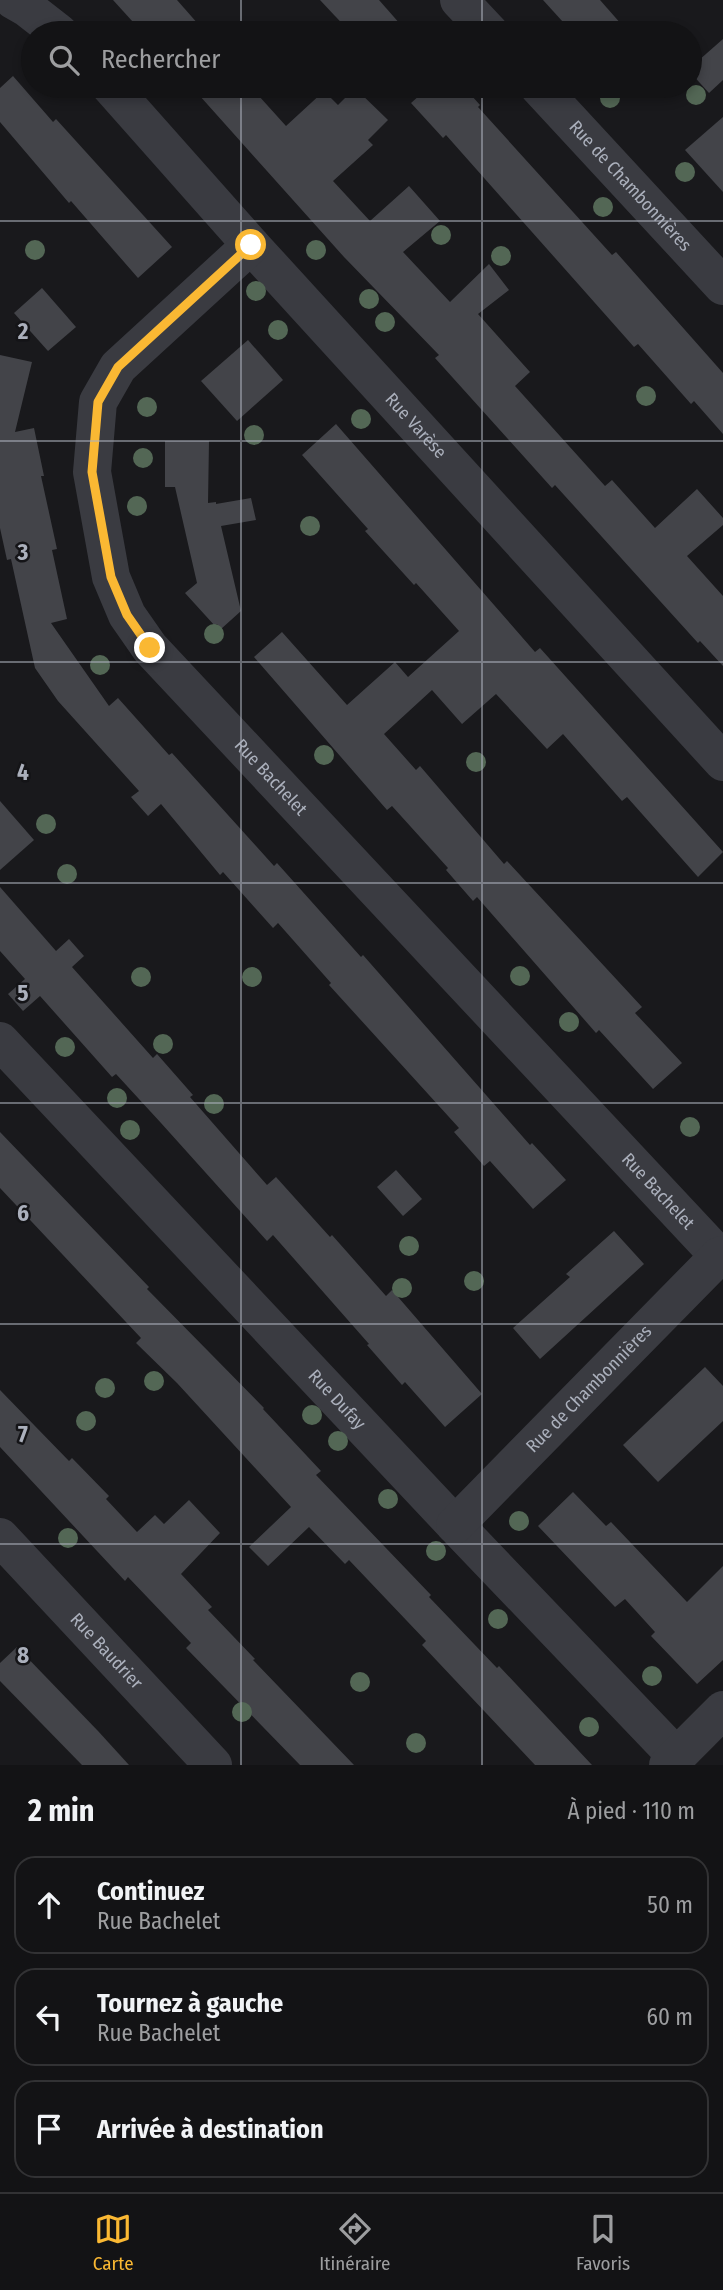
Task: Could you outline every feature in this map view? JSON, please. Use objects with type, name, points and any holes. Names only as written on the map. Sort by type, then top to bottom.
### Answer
[{"type":"street","points":[[13,0],[44,21]]},
{"type":"street","points":[[459,0],[479,21]]},
{"type":"street","name":"Rue Varèse","points":[[121,98],[251,245],[723,762]]},
{"type":"street","name":"Rue de Chambonnières","points":[[549,98],[723,286]]},
{"type":"street","name":"Rue Bachelet","points":[[251,245],[118,367],[98,402],[92,472],[111,577],[127,615],[150,648],[721,1256]]},
{"type":"street","name":"Rue Dufay","points":[[0,1041],[672,1761]]},
{"type":"street","name":"Rue de Chambonnières","points":[[454,1525],[721,1256]]},
{"type":"street","name":"Rue Baudrier","points":[[0,1537],[213,1765]]},
{"type":"street","points":[[672,1761],[723,1710]]},
{"type":"building","points":[[113,0],[177,0],[195,21],[132,21]]},
{"type":"building","points":[[320,0],[379,0],[397,21],[340,21]]},
{"type":"building","points":[[543,0],[600,0],[618,21],[562,21]]},
{"type":"building","points":[[723,39],[723,80],[709,93],[702,85],[702,57]]},
{"type":"building","points":[[13,76],[21,85],[21,98],[32,98],[53,122],[56,119],[172,247],[138,278],[0,122],[0,88]]},
{"type":"building","points":[[202,98],[261,98],[286,126],[316,98],[331,98],[338,105],[345,98],[365,98],[388,120],[368,140],[373,145],[333,181],[370,221],[409,186],[440,221],[403,252],[450,302],[489,264],[509,290],[478,314],[530,372],[515,386],[605,486],[612,480],[655,528],[697,489],[723,518],[723,525],[687,556],[723,596],[723,666],[700,641],[698,643],[555,485],[552,488],[435,358],[439,355],[344,257]]},
{"type":"building","points":[[417,98],[474,98],[480,105],[478,107],[612,255],[616,252],[723,373],[723,434],[694,401],[691,404],[638,344],[634,347],[446,135],[443,138],[411,103]]},
{"type":"building","points":[[723,117],[723,192],[685,150]]},
{"type":"building","points":[[42,288],[76,327],[48,351],[14,313]]},
{"type":"building","points":[[248,340],[283,380],[237,421],[201,381]]},
{"type":"building","points":[[0,355],[32,362],[15,432],[34,428],[44,476],[41,476],[57,549],[52,550],[67,619],[51,623],[109,706],[118,698],[169,755],[172,753],[274,866],[277,863],[361,957],[363,955],[530,1145],[532,1143],[566,1180],[533,1209],[490,1161],[484,1166],[454,1132],[459,1128],[329,985],[331,983],[278,923],[273,928],[223,872],[220,875],[161,804],[148,816],[131,797],[139,791],[58,701],[35,668],[11,559],[7,560],[0,528]]},
{"type":"building","points":[[336,424],[535,652],[540,648],[723,852],[698,877],[627,797],[622,801],[563,734],[547,749],[496,694],[462,724],[432,690],[384,734],[416,770],[420,766],[504,864],[507,861],[642,1007],[635,1013],[682,1063],[653,1089],[599,1030],[596,1033],[477,897],[473,901],[446,870],[448,868],[392,806],[387,810],[254,657],[282,632],[347,705],[395,662],[408,677],[459,631],[365,531],[368,529],[302,455]]},
{"type":"building","points":[[165,441],[209,441],[208,503],[251,498],[256,520],[221,526],[241,611],[221,629],[217,624],[215,626],[185,593],[197,583],[175,487],[165,487]]},
{"type":"building","points":[[0,801],[34,840],[0,870]]},
{"type":"building","points":[[0,887],[56,951],[69,939],[84,956],[72,967],[153,1058],[157,1054],[193,1095],[190,1097],[267,1185],[276,1177],[386,1296],[392,1290],[482,1394],[445,1427],[405,1382],[402,1385],[273,1235],[267,1241],[116,1074],[112,1077],[40,996],[23,1011],[8,994],[25,979],[0,951]]},
{"type":"building","points":[[0,1132],[149,1287],[147,1289],[264,1408],[321,1471],[316,1475],[431,1595],[429,1597],[497,1668],[499,1666],[592,1765],[535,1765],[422,1645],[426,1641],[349,1560],[345,1564],[309,1527],[268,1566],[249,1547],[291,1507],[177,1383],[136,1343],[141,1338],[0,1188]]},
{"type":"building","points":[[396,1170],[422,1199],[403,1216],[377,1187]]},
{"type":"building","points":[[614,1231],[644,1264],[540,1359],[513,1328],[570,1277],[566,1274]]},
{"type":"building","points":[[705,1367],[723,1386],[723,1421],[658,1482],[623,1445]]},
{"type":"building","points":[[0,1390],[69,1461],[72,1458],[109,1496],[106,1499],[137,1532],[155,1515],[164,1524],[189,1500],[220,1533],[181,1574],[212,1607],[208,1610],[255,1659],[253,1660],[354,1765],[300,1765],[186,1648],[191,1643],[128,1577],[125,1581],[0,1447]]},
{"type":"building","points":[[573,1492],[606,1526],[611,1522],[687,1602],[723,1566],[723,1660],[697,1684],[651,1636],[655,1632],[625,1599],[615,1607],[538,1526]]},
{"type":"building","points":[[17,1647],[129,1765],[82,1765],[0,1681],[0,1663]]},
{"type":"route","points":[[150,648],[127,615],[111,577],[92,472],[98,402],[118,367],[251,245]]}]
